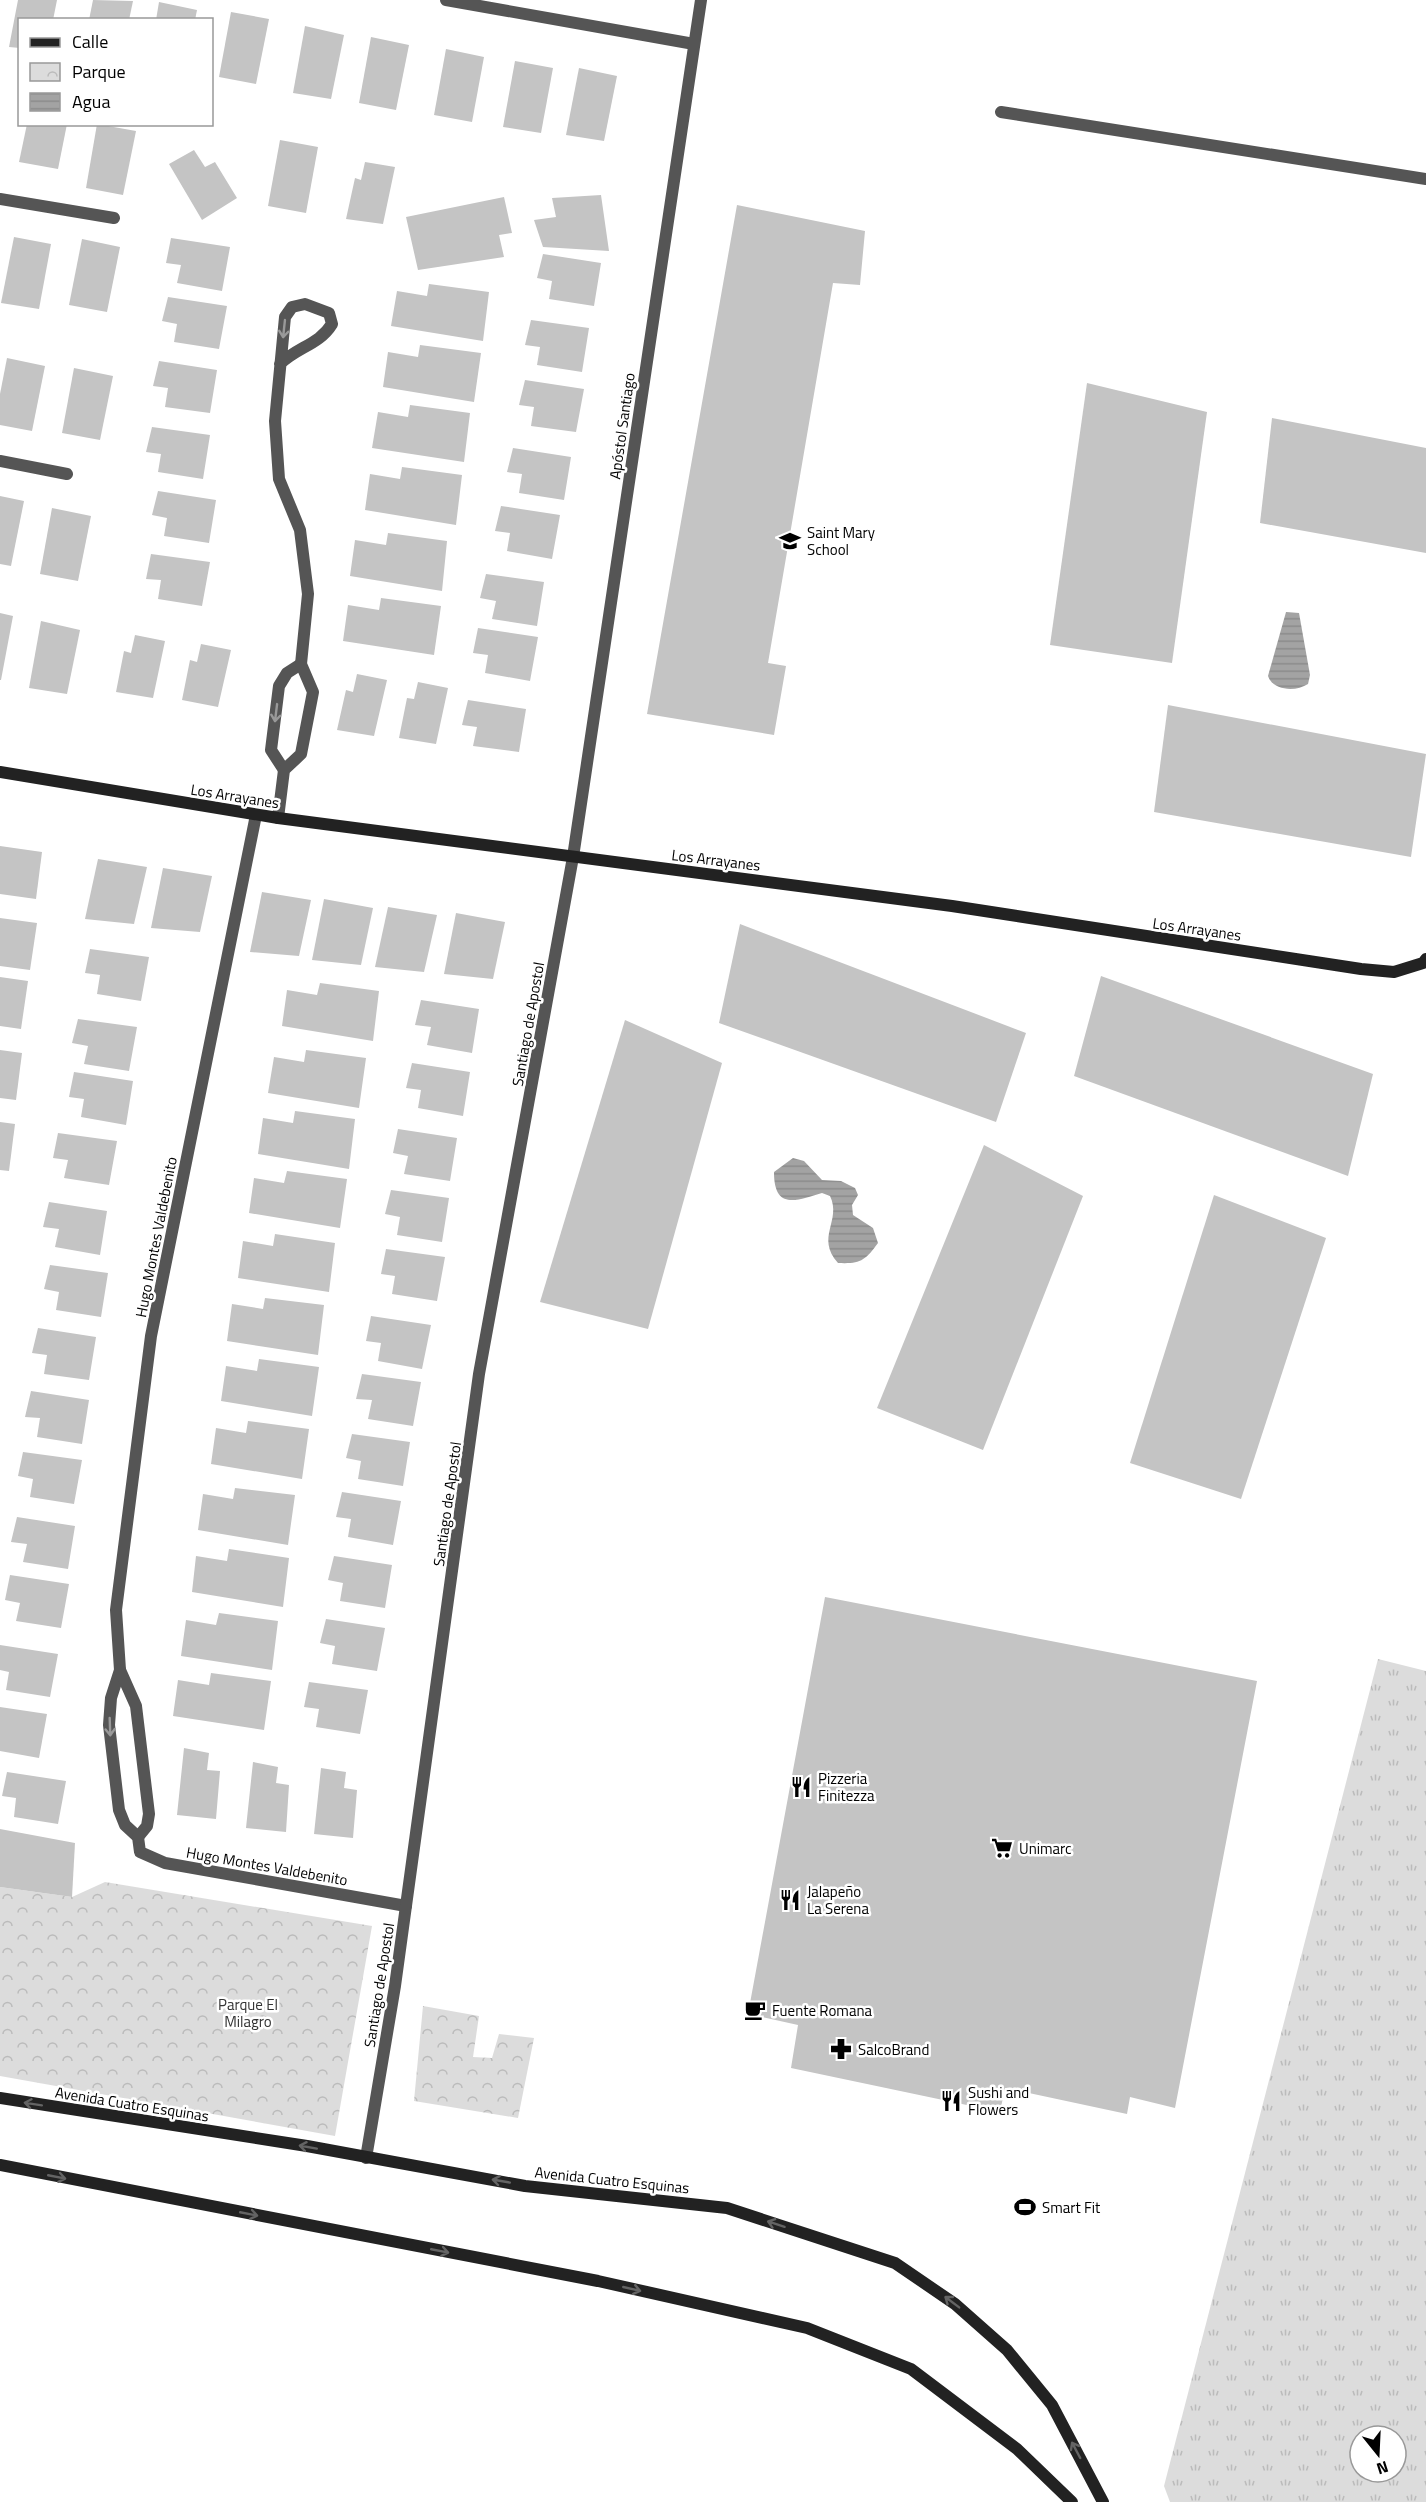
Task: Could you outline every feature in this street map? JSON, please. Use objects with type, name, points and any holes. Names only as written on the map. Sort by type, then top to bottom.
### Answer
[{"type":"main road","name":"Los Arrayanes","points":[[0,772],[256,815],[952,906],[1361,969],[1394,972],[1423,963],[1426,959]]},
{"type":"main road","name":"Avenida Cuatro Esquinas","points":[[0,2098],[307,2146],[525,2186],[727,2208],[895,2263],[955,2304],[1007,2350],[1052,2405],[1103,2502]]},
{"type":"main road","points":[[0,2165],[598,2281],[807,2328],[910,2369],[1017,2449],[1072,2502]]},
{"type":"street","points":[[446,0],[694,44]]},
{"type":"street","name":"Apóstol Santiago","points":[[573,857],[701,0]]},
{"type":"street","points":[[1001,112],[1426,179]]},
{"type":"street","points":[[0,199],[114,218]]},
{"type":"street","points":[[280,364],[291,353],[326,334],[332,324],[329,313],[305,304],[292,307],[285,317],[280,364],[275,421],[279,479],[300,530],[308,594],[301,664],[313,692],[301,754],[284,770]]},
{"type":"street","points":[[0,461],[67,474]]},
{"type":"street","points":[[278,818],[284,770],[272,750],[279,686],[287,673],[301,664]]},
{"type":"street","name":"Hugo Montes Valdebenito","points":[[138,1837],[147,1826],[149,1814],[136,1706],[120,1670],[116,1610],[151,1336],[256,815]]},
{"type":"street","name":"Santiago de Apostol","points":[[366,2158],[395,1986],[479,1374],[573,857]]},
{"type":"street","name":"Hugo Montes Valdebenito","points":[[120,1670],[111,1698],[109,1725],[119,1810],[125,1825],[138,1837],[140,1852],[165,1863],[406,1906]]},
{"type":"green space","points":[[1378,1659],[1426,1671],[1426,2502],[1170,2502],[1164,2486]]},
{"type":"green space","name":"Parque El Milagro","points":[[105,1882],[372,1926],[335,2136],[0,2076],[0,1887],[72,1897]]},
{"type":"green space","points":[[423,2006],[479,2016],[473,2057],[492,2058],[499,2034],[534,2038],[518,2118],[414,2101]]},
{"type":"water","points":[[1286,612],[1299,613],[1310,675],[1308,684],[1291,689],[1275,685],[1268,676]]},
{"type":"water","points":[[793,1158],[804,1161],[822,1180],[841,1181],[855,1188],[858,1195],[852,1205],[853,1215],[873,1228],[878,1243],[865,1258],[852,1263],[838,1263],[832,1254],[829,1237],[833,1205],[830,1196],[822,1193],[788,1200],[778,1192],[774,1172]]},
{"type":"building","points":[[18,0],[57,0],[53,18],[18,18],[18,48],[9,47]]},
{"type":"building","points":[[93,0],[133,1],[129,18],[89,18]]},
{"type":"building","points":[[159,2],[197,10],[195,18],[156,18]]},
{"type":"building","points":[[231,12],[269,19],[256,84],[219,77]]},
{"type":"building","points":[[305,26],[344,35],[331,99],[293,93]]},
{"type":"building","points":[[371,37],[409,45],[396,110],[359,103]]},
{"type":"building","points":[[446,49],[484,57],[472,122],[434,115]]},
{"type":"building","points":[[515,61],[553,68],[541,133],[503,127]]},
{"type":"building","points":[[579,68],[617,76],[604,141],[566,135]]},
{"type":"building","points":[[27,126],[67,126],[58,169],[19,162]]},
{"type":"building","points":[[97,126],[136,131],[123,195],[86,188]]},
{"type":"building","points":[[280,140],[318,147],[306,213],[268,206]]},
{"type":"building","points":[[194,150],[205,167],[215,162],[237,198],[202,220],[169,164]]},
{"type":"building","points":[[365,162],[395,167],[383,224],[346,219],[355,178],[361,180]]},
{"type":"building","points":[[601,195],[609,251],[543,247],[534,220],[556,217],[552,198]]},
{"type":"building","points":[[504,197],[512,233],[499,235],[504,257],[418,270],[406,217]]},
{"type":"building","points":[[737,205],[865,231],[860,285],[833,283],[768,663],[786,666],[774,735],[647,714]]},
{"type":"building","points":[[14,237],[51,244],[39,309],[1,303]]},
{"type":"building","points":[[171,238],[230,247],[222,291],[177,283],[181,265],[166,263]]},
{"type":"building","points":[[82,239],[120,247],[107,312],[69,305]]},
{"type":"building","points":[[543,254],[601,263],[594,306],[549,299],[552,281],[537,278]]},
{"type":"building","points":[[429,284],[489,292],[483,341],[391,326],[397,291],[427,296]]},
{"type":"building","points":[[168,297],[227,306],[219,349],[174,342],[177,324],[162,321]]},
{"type":"building","points":[[531,320],[589,328],[582,372],[537,365],[540,347],[525,345]]},
{"type":"building","points":[[420,345],[481,353],[474,402],[383,387],[388,352],[418,357]]},
{"type":"building","points":[[7,358],[45,366],[32,431],[0,425],[0,394]]},
{"type":"building","points":[[159,361],[217,370],[210,413],[165,407],[168,388],[153,386]]},
{"type":"building","points":[[74,368],[113,376],[100,440],[62,433]]},
{"type":"building","points":[[525,380],[584,389],[576,432],[531,426],[534,407],[519,405]]},
{"type":"building","points":[[1087,383],[1207,412],[1172,663],[1050,645]]},
{"type":"building","points":[[410,405],[470,413],[464,462],[372,448],[378,412],[408,417]]},
{"type":"building","points":[[1272,418],[1426,448],[1426,553],[1260,523]]},
{"type":"building","points":[[152,427],[210,435],[203,479],[158,472],[161,454],[146,452]]},
{"type":"building","points":[[513,448],[571,457],[564,500],[519,493],[522,474],[507,472]]},
{"type":"building","points":[[402,467],[462,475],[456,525],[365,510],[370,474],[400,479]]},
{"type":"building","points":[[158,491],[216,500],[209,543],[164,536],[167,518],[152,515]]},
{"type":"building","points":[[0,496],[24,501],[11,566],[0,564]]},
{"type":"building","points":[[501,506],[560,515],[552,559],[507,551],[510,533],[495,531]]},
{"type":"building","points":[[52,508],[91,516],[78,581],[40,574]]},
{"type":"building","points":[[388,533],[447,541],[442,591],[350,576],[355,540],[386,545]]},
{"type":"building","points":[[151,554],[210,562],[202,606],[158,599],[161,580],[146,579]]},
{"type":"building","points":[[486,574],[544,582],[537,626],[492,619],[496,601],[480,598]]},
{"type":"building","points":[[381,598],[441,606],[434,655],[343,641],[348,605],[379,610]]},
{"type":"building","points":[[0,613],[13,616],[1,680],[0,680]]},
{"type":"building","points":[[41,621],[80,630],[67,694],[29,688]]},
{"type":"building","points":[[478,628],[538,637],[530,681],[485,673],[488,655],[473,653]]},
{"type":"building","points":[[135,635],[165,641],[153,698],[116,692],[124,651],[131,653]]},
{"type":"building","points":[[201,644],[231,650],[218,707],[182,700],[190,660],[197,662]]},
{"type":"building","points":[[357,674],[387,680],[374,736],[337,730],[346,690],[353,692]]},
{"type":"building","points":[[418,682],[448,688],[436,744],[399,738],[407,698],[414,699]]},
{"type":"building","points":[[468,700],[526,709],[519,752],[473,746],[477,727],[462,725]]},
{"type":"building","points":[[1168,705],[1426,754],[1411,857],[1154,812]]},
{"type":"building","points":[[0,846],[42,852],[36,899],[0,894]]},
{"type":"building","points":[[98,859],[147,867],[134,924],[85,919]]},
{"type":"building","points":[[163,868],[212,876],[200,932],[151,928]]},
{"type":"building","points":[[262,892],[311,900],[299,956],[250,952]]},
{"type":"building","points":[[324,899],[373,908],[361,965],[312,960]]},
{"type":"building","points":[[388,907],[437,915],[424,972],[375,967]]},
{"type":"building","points":[[456,913],[505,922],[493,979],[444,974]]},
{"type":"building","points":[[0,918],[37,923],[30,970],[0,966]]},
{"type":"building","points":[[740,924],[1026,1033],[996,1122],[719,1023]]},
{"type":"building","points":[[90,949],[149,957],[141,1001],[97,994],[100,975],[85,973]]},
{"type":"building","points":[[1101,976],[1373,1074],[1348,1176],[1074,1076]]},
{"type":"building","points":[[0,977],[28,981],[21,1029],[0,1026]]},
{"type":"building","points":[[320,983],[379,991],[373,1041],[282,1026],[287,990],[317,995]]},
{"type":"building","points":[[421,1000],[479,1009],[472,1053],[427,1045],[431,1027],[415,1025]]},
{"type":"building","points":[[78,1019],[137,1027],[129,1071],[84,1064],[88,1046],[72,1043]]},
{"type":"building","points":[[625,1020],[722,1063],[648,1329],[540,1302]]},
{"type":"building","points":[[0,1050],[22,1053],[16,1100],[0,1098]]},
{"type":"building","points":[[306,1050],[366,1058],[359,1108],[268,1093],[274,1057],[304,1062]]},
{"type":"building","points":[[412,1063],[470,1072],[463,1116],[418,1108],[421,1090],[406,1088]]},
{"type":"building","points":[[74,1072],[133,1081],[126,1125],[81,1117],[84,1099],[69,1097]]},
{"type":"building","points":[[295,1111],[355,1119],[349,1169],[258,1154],[263,1118],[293,1123]]},
{"type":"building","points":[[0,1122],[15,1124],[9,1171],[0,1170]]},
{"type":"building","points":[[398,1129],[457,1138],[450,1181],[404,1174],[408,1156],[393,1153]]},
{"type":"building","points":[[58,1133],[117,1141],[109,1185],[64,1178],[68,1160],[53,1158]]},
{"type":"building","points":[[984,1145],[1083,1196],[983,1450],[877,1408]]},
{"type":"building","points":[[287,1171],[347,1179],[340,1228],[249,1213],[254,1178],[284,1183]]},
{"type":"building","points":[[391,1190],[449,1198],[442,1242],[397,1235],[400,1217],[385,1214]]},
{"type":"building","points":[[1214,1195],[1326,1238],[1241,1499],[1130,1463]]},
{"type":"building","points":[[49,1202],[107,1211],[100,1255],[55,1247],[59,1229],[43,1227]]},
{"type":"building","points":[[275,1234],[335,1243],[329,1292],[238,1278],[243,1241],[273,1246]]},
{"type":"building","points":[[386,1249],[445,1257],[437,1301],[392,1294],[395,1276],[381,1274]]},
{"type":"building","points":[[50,1265],[108,1273],[101,1317],[56,1310],[59,1292],[44,1289]]},
{"type":"building","points":[[265,1298],[324,1305],[318,1355],[227,1341],[232,1304],[263,1309]]},
{"type":"building","points":[[371,1316],[431,1325],[422,1369],[378,1361],[381,1343],[366,1341]]},
{"type":"building","points":[[38,1328],[96,1337],[89,1380],[44,1374],[47,1355],[32,1353]]},
{"type":"building","points":[[259,1359],[319,1367],[312,1416],[221,1401],[226,1366],[257,1371]]},
{"type":"building","points":[[362,1374],[421,1382],[413,1426],[368,1419],[372,1400],[356,1399]]},
{"type":"building","points":[[31,1391],[89,1400],[82,1444],[37,1437],[40,1418],[25,1417]]},
{"type":"building","points":[[248,1421],[309,1429],[302,1479],[211,1464],[216,1428],[246,1433]]},
{"type":"building","points":[[352,1434],[410,1442],[403,1486],[358,1479],[361,1461],[346,1458]]},
{"type":"building","points":[[23,1452],[82,1460],[74,1504],[30,1497],[33,1479],[18,1476]]},
{"type":"building","points":[[235,1488],[295,1495],[288,1545],[198,1530],[203,1494],[233,1499]]},
{"type":"building","points":[[342,1492],[401,1501],[393,1545],[348,1537],[351,1519],[336,1517]]},
{"type":"building","points":[[17,1517],[75,1526],[68,1569],[23,1562],[27,1544],[11,1542]]},
{"type":"building","points":[[229,1549],[289,1558],[283,1607],[192,1592],[196,1556],[227,1561]]},
{"type":"building","points":[[334,1556],[392,1565],[385,1608],[340,1601],[343,1583],[328,1580]]},
{"type":"building","points":[[10,1575],[69,1584],[61,1628],[16,1621],[20,1603],[5,1600]]},
{"type":"building","name":"Unimarc","points":[[825,1597],[1257,1681],[1175,2108],[1130,2097],[1127,2114],[1005,2088],[1000,2112],[791,2068],[798,2025],[748,2014]]},
{"type":"building","points":[[219,1613],[278,1621],[272,1670],[181,1656],[186,1620],[216,1625]]},
{"type":"building","points":[[326,1619],[385,1628],[377,1671],[332,1664],[335,1646],[320,1643]]},
{"type":"building","points":[[0,1645],[58,1654],[50,1697],[6,1690],[9,1672],[0,1670]]},
{"type":"building","points":[[211,1673],[271,1681],[264,1730],[173,1716],[178,1680],[209,1685]]},
{"type":"building","points":[[309,1682],[368,1690],[360,1734],[316,1727],[319,1709],[304,1707]]},
{"type":"building","points":[[0,1707],[47,1714],[39,1758],[0,1751]]},
{"type":"building","points":[[184,1748],[209,1753],[207,1770],[220,1771],[216,1819],[177,1815]]},
{"type":"building","points":[[253,1762],[278,1767],[276,1783],[289,1785],[286,1832],[246,1828]]},
{"type":"building","points":[[321,1768],[346,1772],[344,1788],[357,1790],[353,1838],[314,1834]]},
{"type":"building","points":[[7,1772],[66,1781],[58,1824],[14,1817],[16,1798],[2,1796]]},
{"type":"building","points":[[0,1829],[75,1843],[72,1897],[0,1887]]},
{"type":"place","name":"Saint Mary School","points":[[790,541]]},
{"type":"place","name":"Pizzeria Finitezza","points":[[801,1787]]},
{"type":"place","name":"Unimarc","points":[[1002,1848]]},
{"type":"place","name":"Jalapeño La Serena","points":[[790,1900]]},
{"type":"place","name":"Fuente Romana","points":[[755,2010]]},
{"type":"place","name":"SalcoBrand","points":[[841,2049]]},
{"type":"place","name":"Sushi and Flowers","points":[[951,2101]]},
{"type":"place","name":"Smart Fit","points":[[1025,2207]]}]
